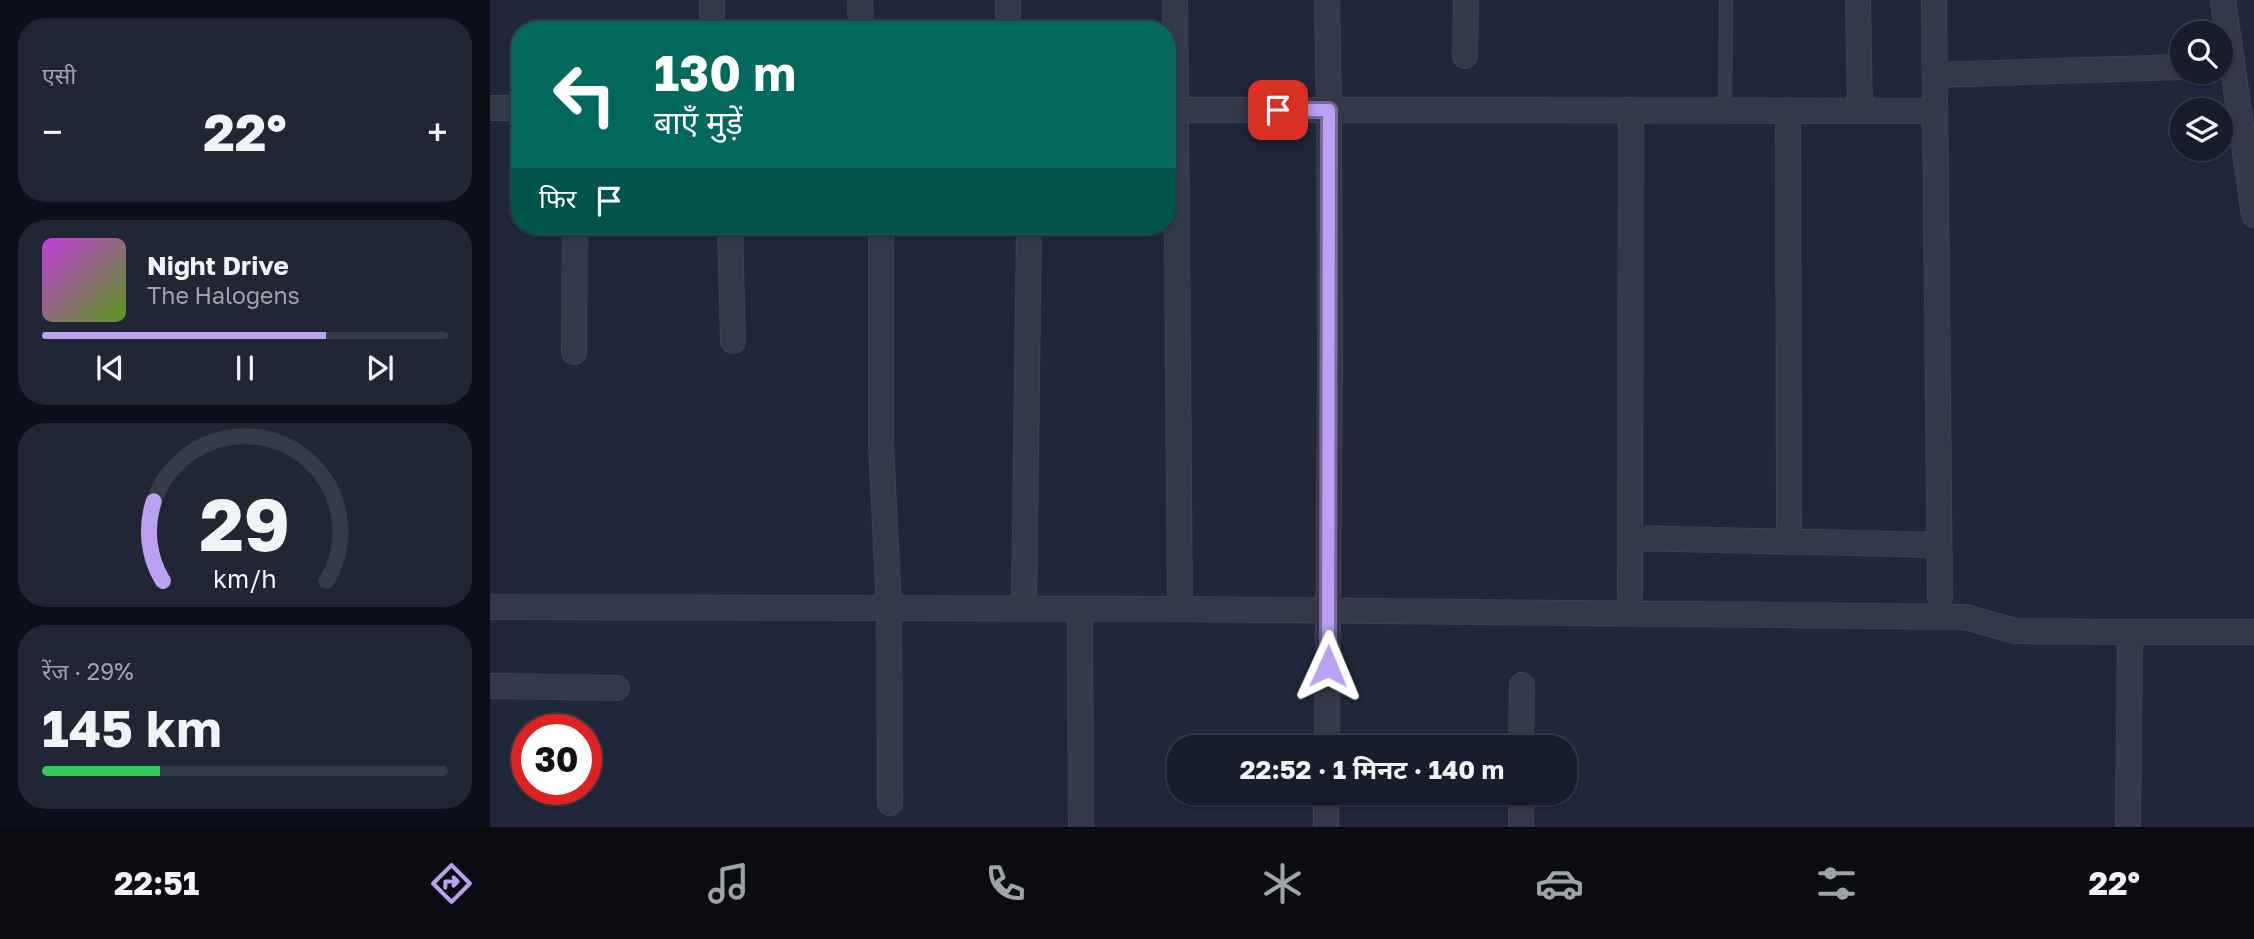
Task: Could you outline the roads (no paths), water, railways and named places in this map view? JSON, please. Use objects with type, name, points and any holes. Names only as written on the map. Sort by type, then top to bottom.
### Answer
[{"type":"street","points":[[712,0],[712,21]]},
{"type":"street","points":[[860,0],[861,21]]},
{"type":"street","points":[[1008,0],[1008,21]]},
{"type":"street","points":[[1174,21],[1175,0]]},
{"type":"street","points":[[1327,0],[1327,735]]},
{"type":"street","points":[[1465,56],[1466,0]]},
{"type":"street","points":[[1858,0],[1860,111]]},
{"type":"street","points":[[1934,0],[1940,597]]},
{"type":"street","points":[[2223,0],[2224,21]]},
{"type":"street","points":[[1934,75],[2170,66]]},
{"type":"street","points":[[2230,84],[2254,215]]},
{"type":"street","points":[[490,108],[511,108]]},
{"type":"street","points":[[1176,110],[1935,111]]},
{"type":"street","points":[[1630,595],[1631,110]]},
{"type":"street","points":[[1788,111],[1789,542]]},
{"type":"street","points":[[574,352],[575,235]]},
{"type":"street","points":[[730,235],[733,341]]},
{"type":"street","points":[[881,235],[881,446],[889,608],[890,803]]},
{"type":"street","points":[[1024,608],[1030,235]]},
{"type":"street","points":[[1173,235],[1180,609]]},
{"type":"street","points":[[1630,538],[1939,545]]},
{"type":"street","points":[[490,607],[1180,609],[1966,617],[2015,631],[2254,632]]},
{"type":"street","points":[[1080,610],[1081,827]]},
{"type":"street","points":[[2128,827],[2130,632]]},
{"type":"street","points":[[1521,735],[1522,684]]},
{"type":"street","points":[[490,686],[617,688]]},
{"type":"street","points":[[1326,805],[1326,827]]},
{"type":"street","points":[[1521,805],[1521,827]]},
{"type":"lane","points":[[1725,110],[1726,0]]}]
